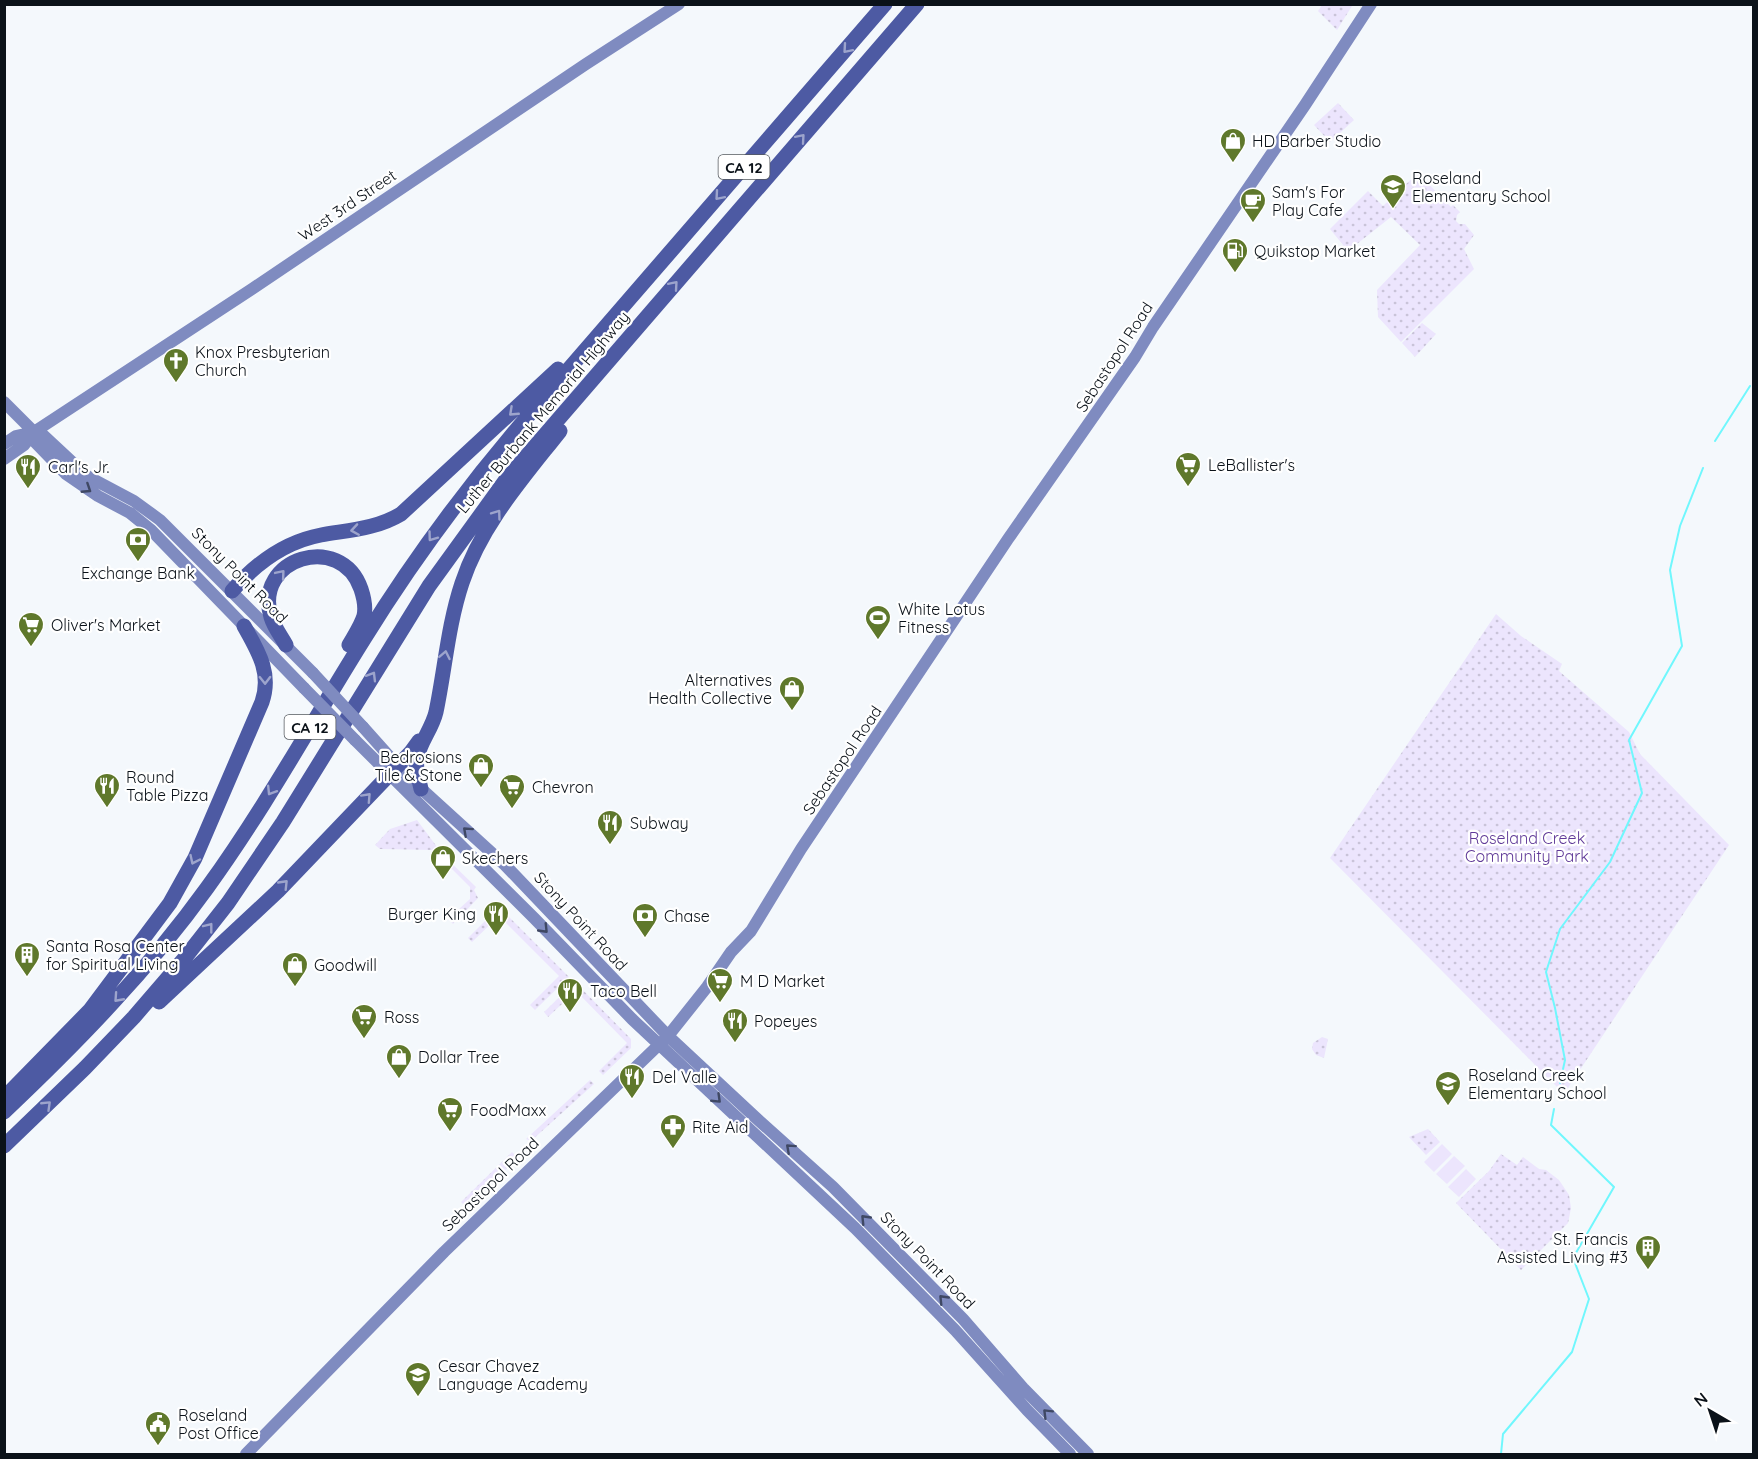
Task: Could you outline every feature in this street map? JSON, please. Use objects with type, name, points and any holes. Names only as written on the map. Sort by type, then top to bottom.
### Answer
[{"type":"highway","name":"Luther Burbank Memorial Highway","points":[[4,1112],[98,1020],[162,946],[222,867],[376,620],[444,521],[507,441],[885,4]]},
{"type":"highway","name":"Luther Burbank Memorial Highway","points":[[4,1146],[102,1051],[184,960],[242,883],[283,822],[401,627],[465,535],[537,443],[917,4]]},
{"type":"highway","points":[[232,591],[265,559],[287,545],[312,537],[372,527],[401,514],[603,330]]},
{"type":"highway","points":[[421,789],[416,769],[417,757],[434,721],[458,593],[478,544],[499,512],[597,384],[635,330]]},
{"type":"highway","points":[[286,645],[274,626],[269,612],[270,591],[277,577],[288,565],[303,558],[320,557],[342,564],[356,579],[362,592],[365,606],[363,619],[315,704],[292,758]]},
{"type":"highway","points":[[4,1098],[96,1002],[165,910],[188,872],[231,775],[266,687],[264,664],[244,626]]},
{"type":"highway","points":[[102,1051],[264,905],[414,749],[424,734],[440,686]]},
{"type":"main road","name":"West 3rd Street","points":[[4,444],[16,436],[34,432],[679,4]]},
{"type":"main road","name":"Sebastopol Road","points":[[246,1455],[444,1252],[664,1040],[707,987],[731,952],[746,937],[801,849],[1008,539],[1115,388],[1371,4]]},
{"type":"main road","name":"Stony Point Road","points":[[4,402],[34,432],[43,435],[87,476],[155,515],[313,673],[363,727],[394,770],[664,1040],[833,1187],[963,1319],[1023,1388],[1088,1455]]},
{"type":"main road","name":"West 3rd Street","points":[[4,459],[24,446],[34,432]]},
{"type":"main road","name":"Stony Point Road","points":[[34,432],[35,442],[66,474],[143,523],[355,740],[421,789],[505,865],[733,1115],[855,1228],[955,1330],[1070,1455]]},
{"type":"main road","points":[[733,1115],[737,1112],[744,1113],[764,1129],[768,1129]]},
{"type":"green space","points":[[1322,5],[1355,5],[1352,6],[1337,30],[1318,11]]},
{"type":"green space","points":[[1338,103],[1354,120],[1330,142],[1314,125]]},
{"type":"green space","points":[[1418,173],[1451,207],[1453,205],[1460,212],[1456,221],[1459,224],[1465,224],[1474,235],[1464,249],[1474,269],[1401,342],[1378,317],[1377,290],[1420,245],[1391,217],[1348,251],[1330,229],[1368,191],[1383,206]]},
{"type":"green space","points":[[1422,323],[1436,334],[1415,357],[1402,343]]},
{"type":"green space","name":"Roseland Creek Community Park","points":[[1496,614],[1521,636],[1562,664],[1559,671],[1629,732],[1640,754],[1729,845],[1564,1094],[1330,858]]},
{"type":"green space","points":[[417,820],[443,855],[476,887],[474,890],[478,898],[453,924],[448,919],[455,915],[447,909],[459,909],[470,899],[470,887],[433,850],[380,849],[375,845],[390,829]]},
{"type":"green space","points":[[499,907],[569,977],[535,1010],[530,1005],[559,976],[499,916],[472,942],[468,938]]},
{"type":"green space","points":[[575,982],[631,1039],[631,1048],[603,1075],[599,1071],[627,1043],[576,991],[548,1017],[544,1012]]},
{"type":"green space","points":[[1322,1037],[1328,1039],[1324,1058],[1316,1055],[1312,1049],[1313,1043]]},
{"type":"green space","points":[[590,1080],[594,1084],[531,1141],[526,1139]]},
{"type":"green space","points":[[1428,1129],[1440,1142],[1426,1155],[1409,1137]]},
{"type":"green space","points":[[1442,1144],[1452,1154],[1434,1172],[1424,1162]]},
{"type":"green space","points":[[512,1152],[518,1158],[467,1208],[461,1202]]},
{"type":"green space","points":[[1501,1154],[1517,1165],[1523,1157],[1539,1169],[1546,1170],[1559,1180],[1569,1195],[1571,1208],[1568,1223],[1521,1270],[1456,1203],[1489,1171]]},
{"type":"green space","points":[[1454,1156],[1465,1166],[1447,1184],[1436,1174]]},
{"type":"green space","points":[[1466,1169],[1476,1179],[1459,1197],[1448,1187]]},
{"type":"waterway","points":[[1715,441],[1750,386]]},
{"type":"waterway","points":[[1560,1083],[1565,1060],[1546,972],[1560,929],[1610,862],[1642,793],[1629,740],[1682,646],[1670,570],[1680,526],[1703,468]]},
{"type":"waterway","points":[[1501,1454],[1503,1434],[1572,1352],[1589,1299],[1573,1258],[1614,1187],[1551,1125],[1554,1109]]},
{"type":"place","name":"HD Barber Studio","points":[[1233,164]]},
{"type":"place","name":"Roseland Elementary School","points":[[1393,210]]},
{"type":"place","name":"Sam's For Play Cafe","points":[[1253,224]]},
{"type":"place","name":"Quikstop Market","points":[[1235,274]]},
{"type":"place","name":"Knox Presbyterian Church","points":[[176,384]]},
{"type":"place","name":"LeBallister's","points":[[1188,488]]},
{"type":"place","name":"Carl's Jr.","points":[[28,490]]},
{"type":"place","name":"Exchange Bank","points":[[138,563]]},
{"type":"place","name":"White Lotus Fitness","points":[[878,641]]},
{"type":"place","name":"Oliver's Market","points":[[31,648]]},
{"type":"place","name":"Alternatives Health Collective","points":[[792,712]]},
{"type":"place","name":"Bedrosions Tile & Stone","points":[[481,789]]},
{"type":"place","name":"Round Table Pizza","points":[[107,809]]},
{"type":"place","name":"Chevron","points":[[512,810]]},
{"type":"place","name":"Subway","points":[[610,846]]},
{"type":"place","name":"Skechers","points":[[443,881]]},
{"type":"place","name":"Burger King","points":[[496,937]]},
{"type":"place","name":"Chase","points":[[645,939]]},
{"type":"place","name":"Santa Rosa Center for Spiritual Living","points":[[27,978]]},
{"type":"place","name":"Goodwill","points":[[295,988]]},
{"type":"place","name":"M D Market","points":[[720,1004]]},
{"type":"place","name":"Taco Bell","points":[[570,1014]]},
{"type":"place","name":"Ross","points":[[364,1040]]},
{"type":"place","name":"Popeyes","points":[[735,1044]]},
{"type":"place","name":"Dollar Tree","points":[[399,1080]]},
{"type":"place","name":"Del Valle","points":[[632,1100]]},
{"type":"place","name":"Roseland Creek Elementary School","points":[[1448,1107]]},
{"type":"place","name":"FoodMaxx","points":[[450,1133]]},
{"type":"place","name":"Rite Aid","points":[[673,1150]]},
{"type":"place","name":"St. Francis Assisted Living #3","points":[[1648,1271]]},
{"type":"place","name":"Cesar Chavez Language Academy","points":[[418,1398]]},
{"type":"place","name":"Roseland Post Office","points":[[158,1447]]}]
